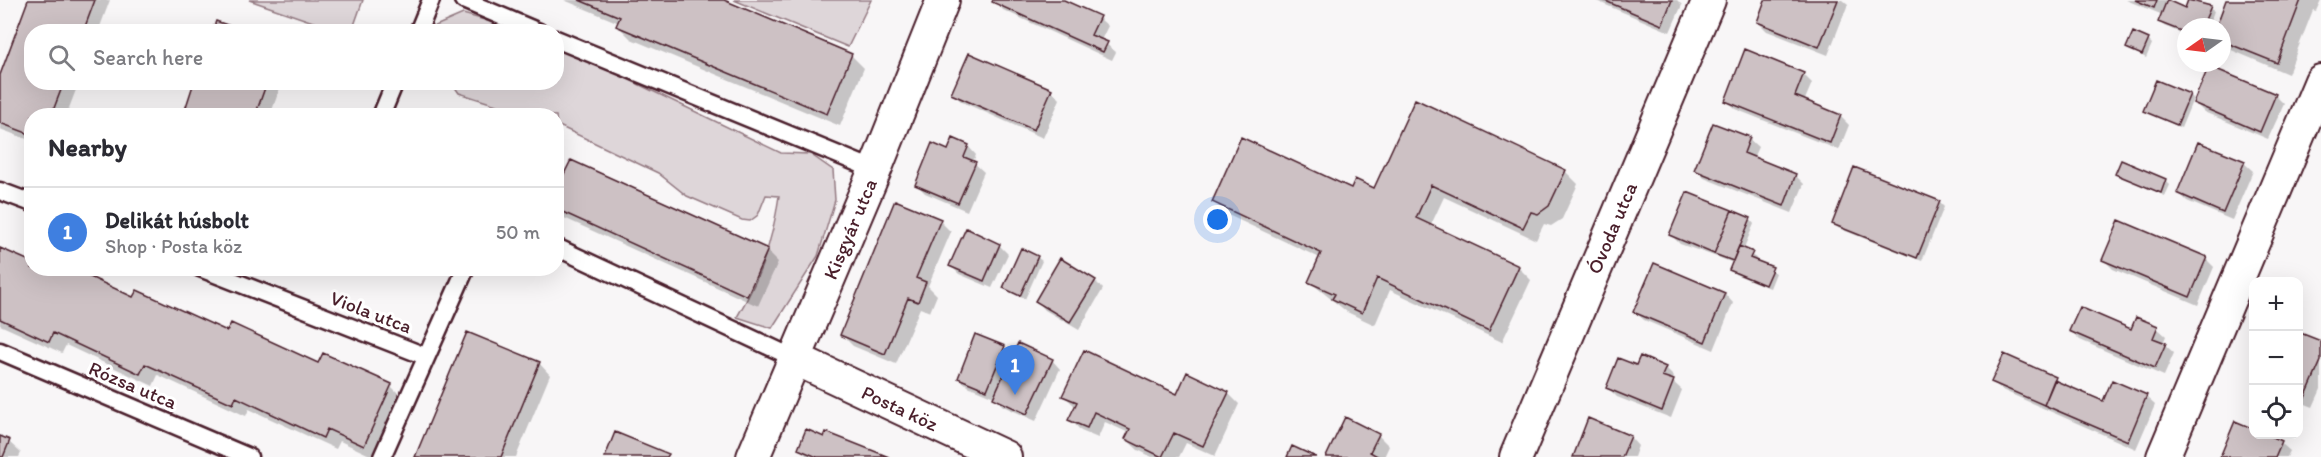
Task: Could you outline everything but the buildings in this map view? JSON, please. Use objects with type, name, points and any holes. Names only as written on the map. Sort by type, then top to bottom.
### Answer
[{"type":"street","name":"Kisgyár utca","points":[[753,457],[875,170],[943,0]]},
{"type":"street","name":"Óvoda utca","points":[[1516,457],[1709,0]]},
{"type":"street","points":[[2163,457],[2321,81]]},
{"type":"street","name":"Posta köz","points":[[796,359],[1005,457]]},
{"type":"lane","points":[[420,24],[431,0]]},
{"type":"lane","points":[[463,0],[520,24]]},
{"type":"lane","points":[[564,42],[875,170]]},
{"type":"lane","points":[[384,108],[392,90]]},
{"type":"lane","points":[[0,191],[24,200]]},
{"type":"lane","points":[[564,252],[796,359]]},
{"type":"lane","name":"Viola utca","points":[[220,276],[425,356]]},
{"type":"lane","points":[[382,457],[462,276]]},
{"type":"lane","name":"Rózsa utca","points":[[0,351],[249,457]]},
{"type":"shaded area","points":[[249,0],[363,0],[354,24],[319,24]]},
{"type":"shaded area","points":[[734,0],[871,0],[848,47]]},
{"type":"shaded area","points":[[463,14],[499,24],[440,24]]},
{"type":"shaded area","points":[[564,48],[781,153],[810,154],[833,170],[835,200],[818,256],[772,328],[737,317],[764,259],[779,196],[766,195],[758,215],[750,221],[742,220],[687,196],[658,173],[564,128],[564,108],[506,108],[459,93],[457,90],[564,90]]},
{"type":"place","name":"Delikát húsbolt","points":[[1015,395]]}]
